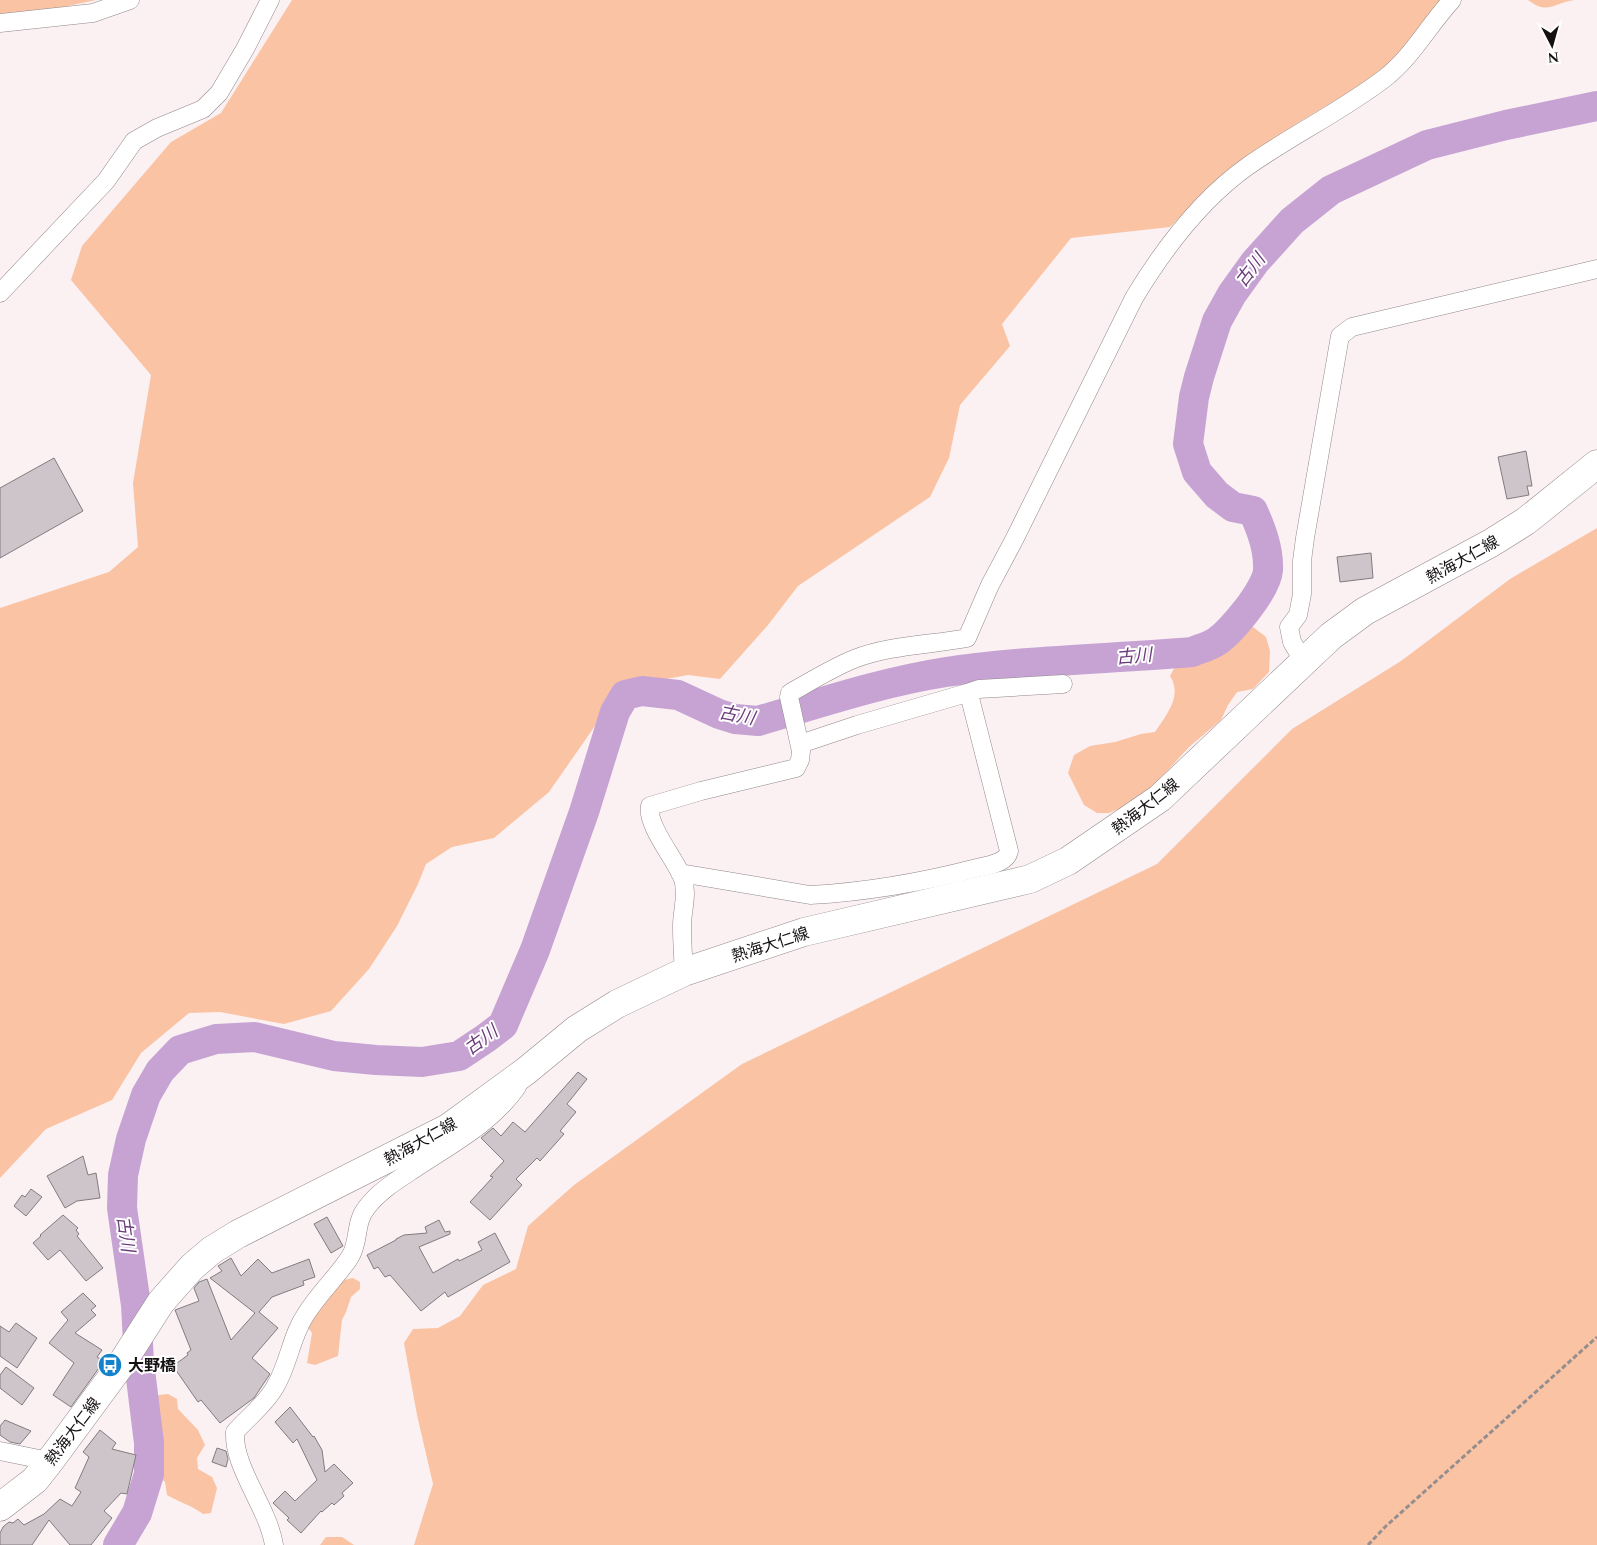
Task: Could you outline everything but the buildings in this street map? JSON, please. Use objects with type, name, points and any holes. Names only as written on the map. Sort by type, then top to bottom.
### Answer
[{"type":"main road","name":"熱海大仁線","points":[[0,1507],[35,1480],[120,1366],[161,1302],[192,1267],[212,1250],[238,1234],[448,1128],[526,1071],[577,1029],[617,1004],[684,972],[804,932],[1030,879],[1068,861],[1160,798],[1331,636],[1365,612],[1526,522],[1597,464]]},
{"type":"street","points":[[0,23],[93,12],[130,0]]},
{"type":"street","points":[[0,294],[106,181],[134,141],[157,128],[203,109],[219,93],[245,49],[270,0]]},
{"type":"street","points":[[684,972],[683,881],[648,813],[650,806],[701,791],[796,768],[800,760],[801,751],[789,698],[790,693],[855,659],[882,651],[967,638],[990,585],[1134,298],[1153,266],[1178,233],[1205,203],[1246,167],[1387,77],[1405,60],[1452,0]]},
{"type":"street","points":[[1304,662],[1292,642],[1288,627],[1298,615],[1302,594],[1302,562],[1305,538],[1340,336],[1352,327],[1597,269]]},
{"type":"street","points":[[798,739],[857,725],[979,688],[1063,684]]},
{"type":"street","points":[[680,873],[791,892],[818,894],[878,888],[944,876],[1005,859],[1009,852],[970,698],[967,693]]},
{"type":"street","points":[[274,1545],[263,1509],[236,1450],[235,1432],[268,1398],[276,1386],[304,1315],[351,1256],[357,1239],[360,1219],[367,1206],[391,1184],[450,1146],[499,1109],[516,1088],[526,1071]]},
{"type":"street","points":[[0,1451],[49,1461]]},
{"type":"path","points":[[1368,1545],[1385,1527],[1597,1337]]},
{"type":"shaded area","points":[[0,0],[96,0],[49,10],[0,15]]},
{"type":"shaded area","points":[[292,0],[1448,0],[1391,67],[1301,121],[1225,172],[1170,227],[1071,238],[1002,324],[1010,346],[960,405],[949,458],[930,497],[798,586],[768,625],[720,679],[688,675],[620,690],[549,792],[494,838],[452,847],[426,864],[397,926],[369,969],[331,1011],[284,1024],[220,1012],[189,1013],[141,1053],[112,1100],[46,1129],[0,1178],[0,608],[109,572],[138,547],[133,483],[151,375],[71,280],[82,246],[171,142],[221,113]]},
{"type":"shaded area","points":[[1528,0],[1575,0],[1547,8],[1535,5]]},
{"type":"shaded area","points":[[1597,528],[1597,1545],[414,1545],[433,1484],[417,1415],[404,1343],[413,1329],[438,1328],[460,1316],[483,1285],[516,1269],[528,1226],[574,1185],[742,1064],[1157,864],[1292,729],[1401,661],[1510,579]]},
{"type":"shaded area","points":[[1253,627],[1266,637],[1270,651],[1269,672],[1253,689],[1237,692],[1221,720],[1189,747],[1149,791],[1109,813],[1097,813],[1084,805],[1068,773],[1074,755],[1090,746],[1155,732],[1172,705],[1175,691],[1174,683],[1170,676],[1177,663],[1211,652],[1238,632]]},
{"type":"shaded area","points":[[353,1278],[360,1282],[360,1289],[351,1297],[342,1320],[338,1356],[315,1365],[307,1363],[312,1333],[306,1325],[339,1281]]},
{"type":"shaded area","points":[[168,1394],[177,1399],[178,1409],[198,1430],[205,1445],[197,1458],[198,1469],[212,1477],[217,1488],[211,1513],[203,1514],[167,1495],[165,1482],[157,1475],[151,1419],[154,1408],[152,1400],[159,1395]]},
{"type":"shaded area","points":[[326,1537],[342,1537],[354,1545],[320,1545]]},
{"type":"waterway","name":"古川","points":[[118,1545],[137,1513],[149,1474],[149,1443],[139,1362],[136,1305],[122,1208],[123,1175],[131,1139],[146,1095],[160,1071],[180,1050],[216,1039],[255,1037],[334,1056],[422,1062],[459,1056],[503,1025],[535,950],[584,812],[615,712],[625,695],[642,691],[678,695],[719,714],[735,719],[758,721],[875,687],[922,676],[1038,662],[1192,652],[1214,643],[1247,610],[1261,588],[1268,570],[1266,547],[1253,511],[1233,507],[1217,495],[1197,472],[1188,444],[1194,397],[1199,377],[1217,321],[1232,294],[1255,262],[1292,221],[1331,190],[1427,145],[1506,125],[1597,106]]},
{"type":"place","name":"大野橋","points":[[110,1365]]}]
